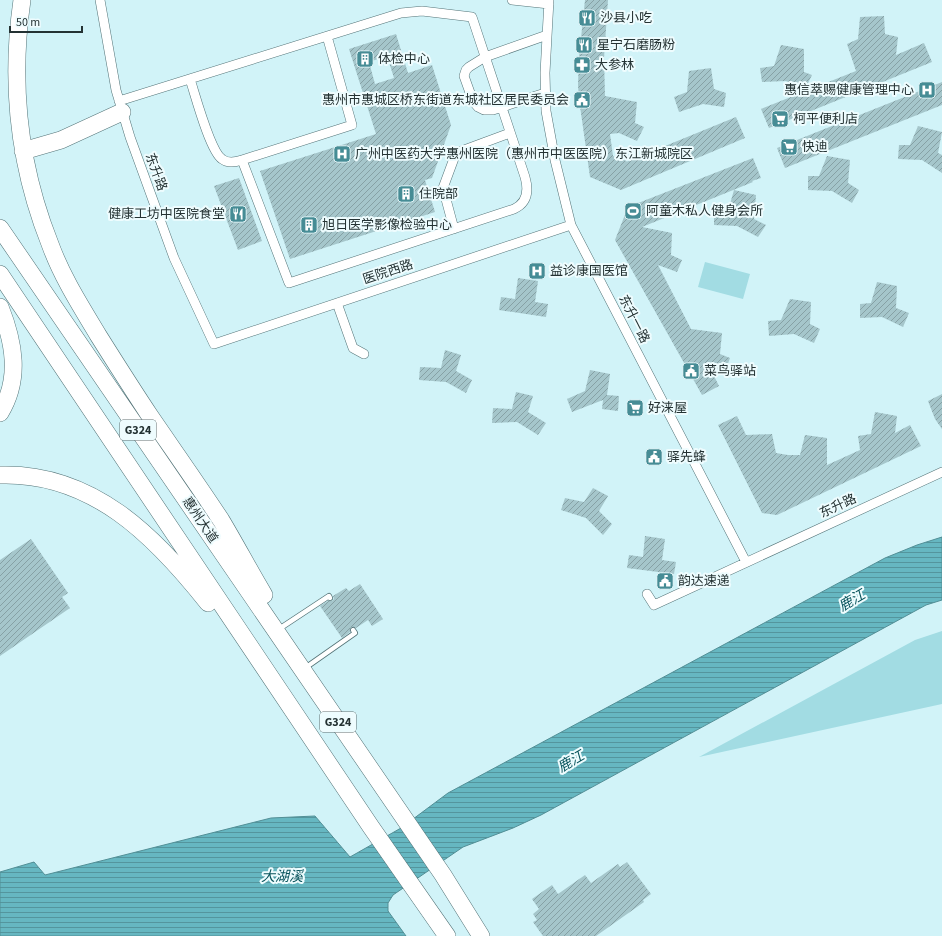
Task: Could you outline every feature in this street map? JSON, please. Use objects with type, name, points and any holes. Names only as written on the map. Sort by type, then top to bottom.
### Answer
[{"type":"highway","points":[[22,0],[16,76],[17,105],[23,151],[30,186],[50,245],[71,291],[126,380],[221,521],[270,606],[276,631]]},
{"type":"highway","points":[[23,151],[58,142],[121,107]]},
{"type":"highway","name":"惠州大道","points":[[0,228],[443,875],[481,936]]},
{"type":"highway","name":"G324","points":[[0,274],[371,828],[447,936]]},
{"type":"highway","points":[[0,308],[11,341],[14,362],[8,398],[0,413]]},
{"type":"highway","points":[[0,475],[22,476],[57,482],[86,494],[112,508],[144,532],[162,549],[224,623],[255,655]]},
{"type":"street","name":"东升路","points":[[100,0],[121,107],[140,166],[174,258],[214,344]]},
{"type":"street","points":[[512,0],[549,2]]},
{"type":"street","name":"东升一路","points":[[549,2],[545,93],[546,111],[551,144],[571,225],[746,562]]},
{"type":"street","points":[[121,107],[190,79],[401,14],[415,11],[472,17],[528,191],[524,202],[514,209],[289,283],[242,160]]},
{"type":"street","points":[[545,93],[490,110],[478,108],[473,101],[465,81],[464,73],[467,68],[485,56],[547,35]]},
{"type":"street","points":[[190,79],[210,138],[218,155],[222,160],[227,162],[242,160],[352,125],[327,36]]},
{"type":"street","points":[[454,229],[443,188],[456,153],[510,133]]},
{"type":"street","name":"医院西路","points":[[214,344],[571,225]]},
{"type":"street","points":[[337,303],[353,348],[364,354]]},
{"type":"street","name":"东升路","points":[[647,594],[654,604],[942,472]]},
{"type":"lane","points":[[276,631],[329,596],[330,598]]},
{"type":"lane","points":[[302,670],[355,633],[353,630]]},
{"type":"shaded area","points":[[705,262],[750,274],[743,299],[698,287]]},
{"type":"shaded area","points":[[942,631],[942,704],[699,757],[915,640]]},
{"type":"water","name":"大湖溪","points":[[942,537],[942,600],[926,605],[541,815],[513,828],[463,847],[393,895],[388,903],[388,911],[406,936],[0,936],[0,872],[34,862],[45,875],[271,818],[315,816],[350,857],[401,828],[448,793],[885,558]]},
{"type":"building","points":[[585,0],[608,0],[604,58],[605,96],[637,102],[635,123],[644,127],[637,141],[619,133],[610,134],[613,156],[627,161],[626,162],[736,117],[745,138],[621,190],[590,177],[578,85],[579,57]]},
{"type":"building","points":[[884,16],[885,34],[898,37],[896,55],[924,43],[932,62],[769,128],[761,109],[856,71],[847,44],[858,39],[860,17]]},
{"type":"building","points":[[396,34],[408,73],[432,65],[451,125],[432,178],[425,180],[435,212],[290,259],[260,171],[376,134],[349,49]],"holes":[[[387,56],[394,78],[375,84],[369,62]]]},
{"type":"building","points":[[781,45],[804,49],[804,72],[812,75],[805,89],[786,81],[762,82],[760,68],[774,66]]},
{"type":"building","points":[[711,68],[714,89],[726,93],[724,107],[703,104],[679,112],[674,97],[687,92],[689,71]]},
{"type":"building","points":[[942,82],[942,105],[785,168],[777,148]]},
{"type":"building","points":[[918,126],[942,132],[938,153],[942,155],[942,173],[922,160],[898,159],[899,145],[910,145]]},
{"type":"building","points":[[827,156],[850,160],[848,183],[859,190],[852,203],[832,191],[808,190],[808,176],[819,176]]},
{"type":"building","points":[[753,158],[761,178],[642,227],[672,233],[671,255],[682,260],[677,272],[658,265],[691,329],[722,333],[720,354],[730,358],[725,372],[708,364],[719,386],[702,395],[615,240],[628,207]]},
{"type":"building","name":"健康工坊中医院食堂","points":[[239,178],[262,241],[238,250],[214,186]]},
{"type":"building","points":[[734,190],[756,195],[754,219],[766,225],[758,237],[737,226],[714,225],[714,211],[728,211]]},
{"type":"building","points":[[518,278],[538,281],[535,302],[548,304],[546,317],[499,310],[501,297],[515,299]]},
{"type":"building","points":[[877,282],[897,286],[896,308],[909,313],[903,327],[882,317],[860,318],[860,304],[871,303]]},
{"type":"building","points":[[790,299],[811,302],[810,324],[820,329],[814,343],[794,334],[769,336],[768,321],[781,320]]},
{"type":"building","points":[[445,350],[461,355],[456,371],[472,380],[466,393],[446,382],[419,380],[420,367],[441,368]]},
{"type":"building","points":[[590,370],[610,374],[607,395],[619,396],[618,411],[602,409],[603,400],[572,412],[567,399],[585,391]]},
{"type":"building","points":[[516,392],[533,396],[528,412],[546,423],[538,435],[517,422],[492,423],[493,408],[512,409]]},
{"type":"building","points":[[942,394],[942,429],[935,419],[928,401]]},
{"type":"building","points":[[875,412],[897,416],[895,433],[910,425],[921,446],[777,515],[762,513],[718,425],[737,416],[746,435],[772,434],[776,453],[788,455],[800,455],[805,435],[827,438],[827,465],[860,450],[858,436],[871,434]]},
{"type":"building","points":[[593,488],[608,496],[599,511],[612,524],[603,535],[586,518],[561,510],[565,498],[584,502]]},
{"type":"building","points":[[645,536],[665,539],[662,560],[676,562],[674,574],[627,568],[629,555],[643,557]]},
{"type":"building","points":[[31,539],[68,593],[62,597],[70,608],[0,656],[0,560]]},
{"type":"building","points":[[360,584],[383,619],[372,626],[368,620],[356,628],[351,627],[350,632],[342,638],[320,606],[328,601],[332,601],[334,599],[333,596],[346,588],[349,591]]},
{"type":"building","points":[[627,862],[651,894],[643,900],[644,902],[596,936],[543,936],[533,922],[537,920],[533,914],[539,909],[532,899],[552,885],[558,894],[585,875],[591,883],[618,864],[620,867]]},
{"type":"place","name":"沙县小吃","points":[[587,18]]},
{"type":"place","name":"星宁石磨肠粉","points":[[584,45]]},
{"type":"place","name":"体检中心","points":[[365,59]]},
{"type":"place","name":"大参林","points":[[582,65]]},
{"type":"place","name":"惠信萃赐健康管理中心","points":[[927,90]]},
{"type":"place","name":"惠州市惠城区桥东街道东城社区居民委员会","points":[[582,100]]},
{"type":"place","name":"柯平便利店","points":[[780,119]]},
{"type":"place","name":"快迪","points":[[789,147]]},
{"type":"place","name":"广州中医药大学惠州医院（惠州市中医医院）东江新城院区","points":[[342,154]]},
{"type":"place","name":"住院部","points":[[406,194]]},
{"type":"place","name":"阿童木私人健身会所","points":[[633,211]]},
{"type":"place","name":"健康工坊中医院食堂","points":[[238,214]]},
{"type":"place","name":"旭日医学影像检验中心","points":[[309,225]]},
{"type":"place","name":"益诊康国医馆","points":[[537,271]]},
{"type":"place","name":"菜鸟驿站","points":[[691,371]]},
{"type":"place","name":"好涞屋","points":[[635,408]]},
{"type":"place","name":"驿先蜂","points":[[654,457]]},
{"type":"place","name":"韵达速递","points":[[665,581]]},
{"type":"water label","name":"鹿江","points":[[852,601]]},
{"type":"water label","name":"鹿江","points":[[571,762]]}]
